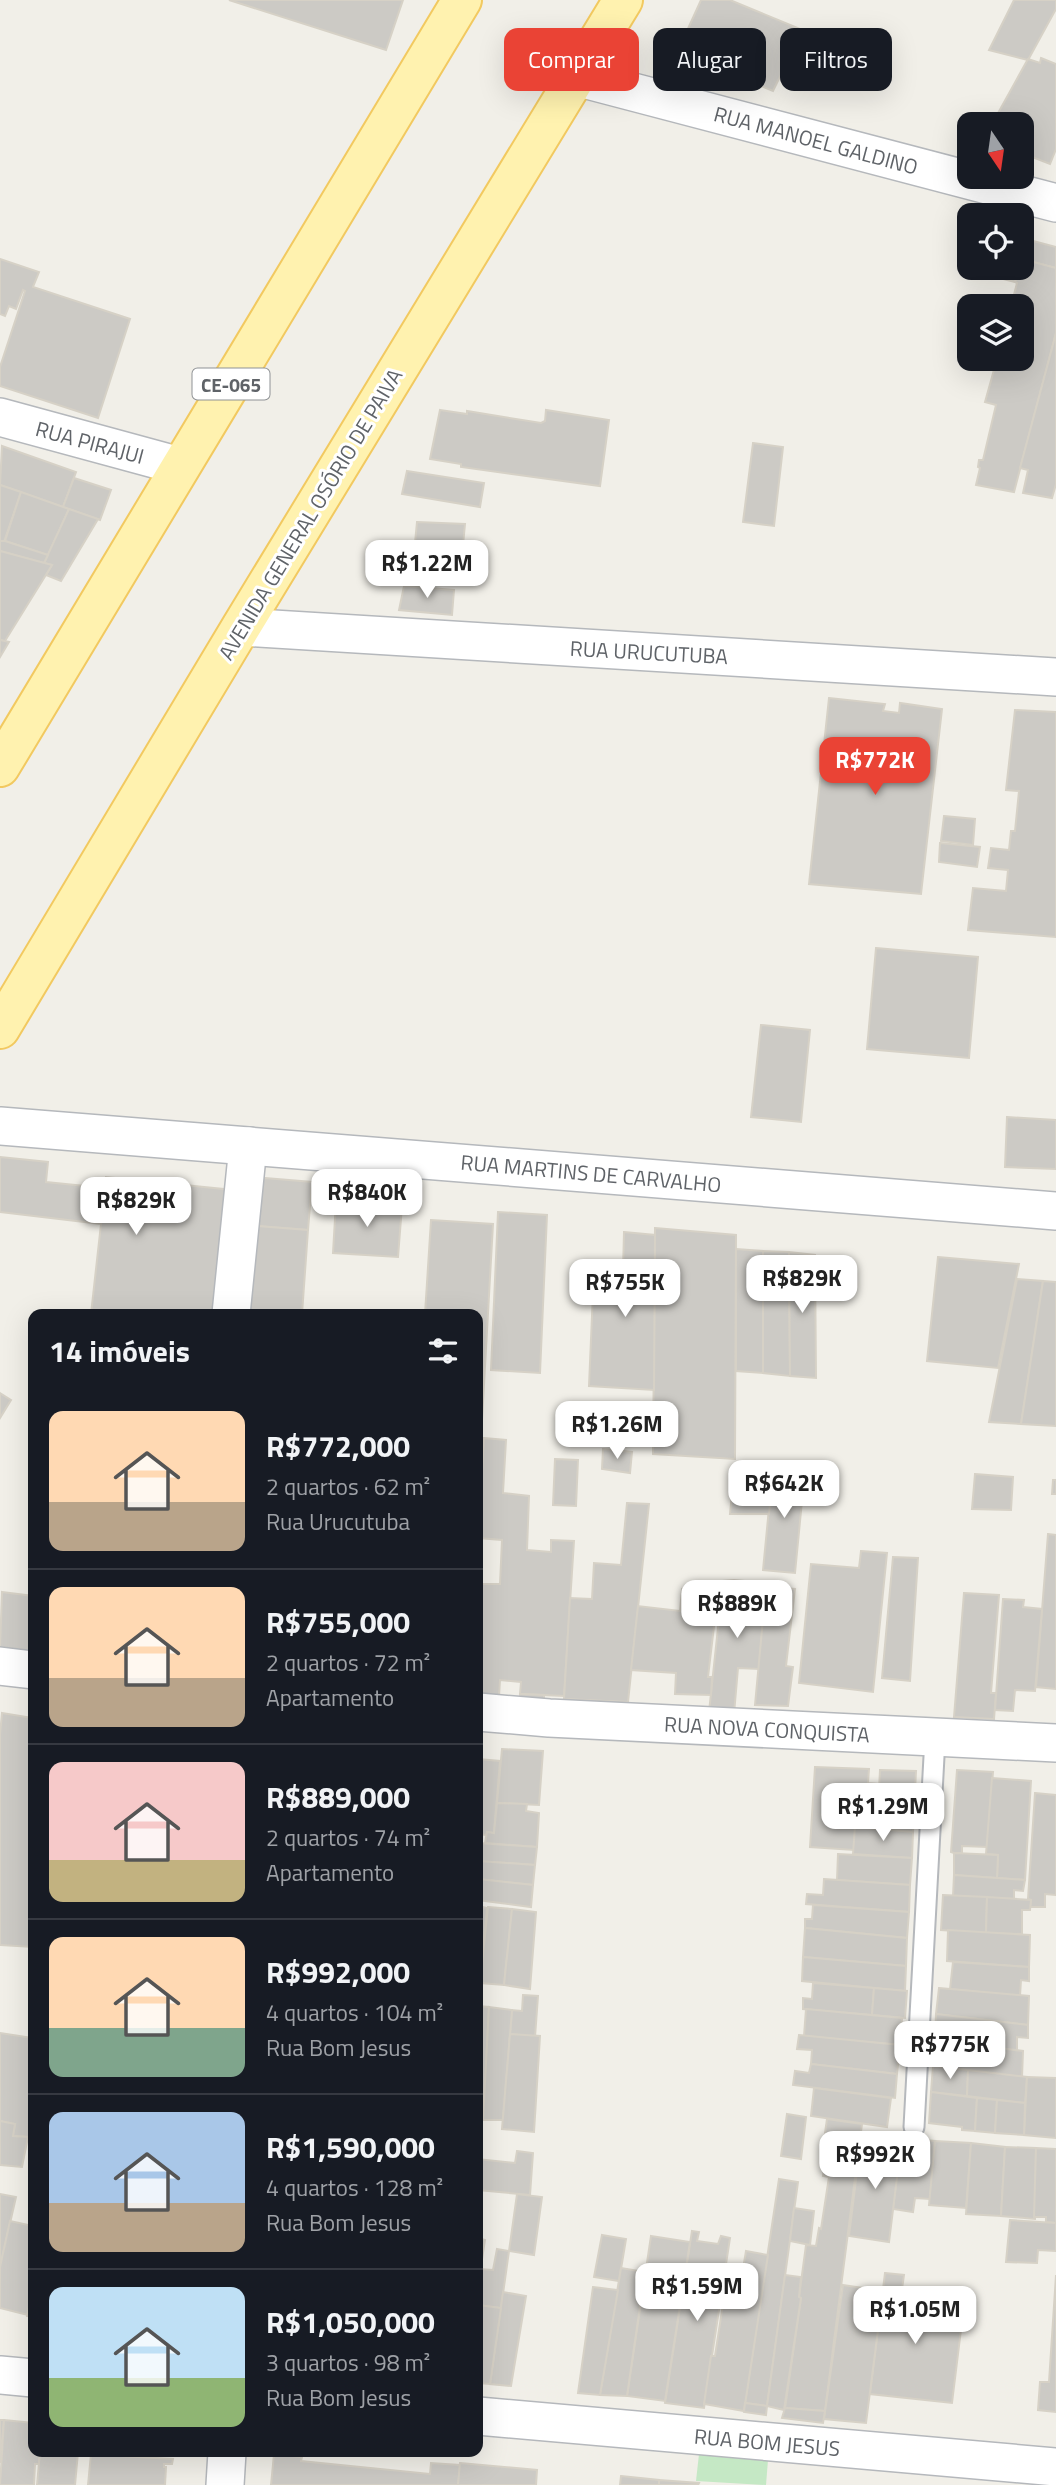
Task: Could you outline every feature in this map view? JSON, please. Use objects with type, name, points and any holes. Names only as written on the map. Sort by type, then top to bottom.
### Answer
[{"type":"main road","name":"CE-065","points":[[0,767],[462,0]]},
{"type":"main road","name":"AVENIDA GENERAL OSÓRIO DE PAIVA","points":[[606,28],[623,0]]},
{"type":"main road","name":"AVENIDA GENERAL OSÓRIO DE PAIVA","points":[[0,1029],[567,91]]},
{"type":"street","name":"RUA MANOEL GALDINO","points":[[629,91],[1056,203]]},
{"type":"street","name":"RUA PIRAJUI","points":[[0,417],[180,466]]},
{"type":"street","name":"RUA URUCUTUBA","points":[[241,627],[1056,677]]},
{"type":"street","name":"RUA MARTINS DE CARVALHO","points":[[0,1126],[1056,1211]]},
{"type":"street","points":[[232,1309],[248,1146]]},
{"type":"street","points":[[0,1666],[28,1669]]},
{"type":"street","name":"RUA NOVA CONQUISTA","points":[[483,1712],[1056,1743]]},
{"type":"street","points":[[0,2375],[28,2378]]},
{"type":"street","name":"RUA BOM JESUS","points":[[483,2416],[1056,2467]]},
{"type":"street","points":[[225,2485],[227,2457]]},
{"type":"lane","points":[[914,2127],[934,1738]]},
{"type":"green space","points":[[699,2454],[768,2460],[766,2485],[696,2481]]},
{"type":"building","points":[[229,0],[403,0],[386,50]]},
{"type":"building","points":[[701,0],[730,0],[798,28],[780,28],[780,77],[773,91],[766,88],[766,28],[688,28]]},
{"type":"building","points":[[1014,0],[1056,0],[1056,9],[1028,60],[989,50]]},
{"type":"building","points":[[1041,58],[1056,64],[1056,149],[1050,164],[1034,158],[1034,112],[999,112],[1028,59],[1040,63]]},
{"type":"building","points":[[1034,241],[1056,247],[1056,268],[1034,262]]},
{"type":"building","points":[[0,259],[39,272],[33,287],[130,319],[98,418],[0,386],[0,367],[25,291],[23,290],[16,309],[9,306],[5,316],[0,314]]},
{"type":"building","points":[[1034,262],[1056,268],[1056,333],[1014,492],[976,485],[979,460],[983,460],[996,405],[985,402],[994,371],[1034,371],[1034,294],[1014,294],[1015,282],[1034,280]]},
{"type":"building","points":[[1056,333],[1056,484],[1052,498],[1023,493],[1028,470],[1020,468]]},
{"type":"building","points":[[440,410],[467,414],[467,411],[541,423],[545,421],[546,410],[609,420],[600,486],[461,467],[461,464],[430,459]]},
{"type":"building","points":[[753,443],[783,447],[774,526],[743,522]]},
{"type":"building","points":[[2,446],[76,472],[63,507],[0,485]]},
{"type":"building","points":[[407,471],[484,483],[480,507],[402,494]]},
{"type":"building","points":[[74,478],[111,490],[100,520],[63,507]]},
{"type":"building","points":[[0,485],[21,492],[4,542],[0,541]]},
{"type":"building","points":[[21,492],[69,509],[48,555],[5,541]]},
{"type":"building","points":[[69,509],[98,519],[61,581],[46,575],[52,565],[44,563]]},
{"type":"building","points":[[417,522],[465,524],[463,545],[415,543]]},
{"type":"building","points":[[0,541],[48,555],[44,563],[0,551]]},
{"type":"building","points":[[0,551],[52,565],[5,641],[0,640]]},
{"type":"building","points":[[404,586],[454,590],[452,615],[399,610]]},
{"type":"building","points":[[0,640],[9,642],[0,657]]},
{"type":"building","points":[[829,698],[885,704],[883,711],[899,713],[900,703],[942,709],[921,894],[809,884]]},
{"type":"building","points":[[1015,710],[1056,712],[1056,937],[968,930],[973,888],[1006,891],[1008,870],[988,868],[991,848],[1009,850],[1011,831],[1015,831],[1019,791],[1006,790]]},
{"type":"building","points":[[944,816],[975,819],[973,845],[941,841]]},
{"type":"building","points":[[940,843],[980,847],[977,867],[939,862]]},
{"type":"building","points":[[876,948],[978,957],[969,1058],[867,1049]]},
{"type":"building","points":[[761,1025],[810,1030],[801,1122],[751,1117]]},
{"type":"building","points":[[1007,1117],[1056,1120],[1056,1169],[1005,1167]]},
{"type":"building","points":[[0,1157],[48,1162],[46,1182],[105,1188],[106,1177],[233,1190],[220,1309],[92,1309],[101,1224],[0,1212]]},
{"type":"building","points":[[265,1178],[312,1182],[308,1230],[257,1226],[260,1182]]},
{"type":"building","points":[[336,1201],[402,1206],[398,1257],[333,1253]]},
{"type":"building","points":[[498,1212],[547,1215],[540,1373],[491,1370]]},
{"type":"building","points":[[431,1220],[493,1224],[483,1402],[483,1309],[425,1309]]},
{"type":"building","points":[[257,1226],[308,1230],[302,1309],[250,1309]]},
{"type":"building","points":[[655,1228],[736,1235],[735,1459],[653,1454]]},
{"type":"building","points":[[624,1232],[655,1235],[654,1390],[589,1386],[594,1269],[623,1270]]},
{"type":"building","points":[[736,1249],[763,1251],[763,1373],[736,1371]]},
{"type":"building","points":[[763,1251],[789,1252],[790,1376],[763,1373]]},
{"type":"building","points":[[789,1252],[815,1255],[816,1378],[790,1376]]},
{"type":"building","points":[[938,1257],[1019,1264],[998,1368],[927,1361]]},
{"type":"building","points":[[1017,1279],[1043,1281],[1021,1424],[989,1422]]},
{"type":"building","points":[[1043,1281],[1056,1282],[1056,1426],[1021,1424]]},
{"type":"building","points":[[0,1393],[11,1400],[0,1418]]},
{"type":"building","points":[[484,1438],[506,1440],[503,1493],[529,1496],[527,1550],[551,1552],[551,1540],[574,1541],[564,1696],[520,1694],[521,1682],[500,1680],[499,1696],[483,1696],[483,1584],[500,1584],[502,1540],[483,1538]]},
{"type":"building","points":[[603,1449],[632,1452],[630,1473],[602,1469]]},
{"type":"building","points":[[555,1459],[578,1460],[576,1506],[553,1505]]},
{"type":"building","points":[[773,1467],[805,1470],[795,1573],[763,1570]]},
{"type":"building","points":[[975,1474],[1013,1477],[1011,1510],[972,1509]]},
{"type":"building","points":[[1053,1480],[1056,1480],[1056,1494],[1052,1494]]},
{"type":"building","points":[[733,1482],[772,1483],[769,1514],[730,1514]]},
{"type":"building","points":[[627,1503],[649,1504],[628,1702],[564,1699],[570,1598],[592,1599],[594,1563],[621,1565]]},
{"type":"building","points":[[1048,1534],[1056,1535],[1056,1689],[1036,1687]]},
{"type":"building","points":[[861,1551],[887,1553],[873,1692],[799,1683],[811,1564],[859,1568]]},
{"type":"building","points":[[893,1557],[918,1558],[910,1681],[882,1678]]},
{"type":"building","points":[[723,1581],[766,1583],[759,1669],[738,1668],[734,1714],[709,1712]]},
{"type":"building","points":[[766,1587],[795,1589],[786,1666],[793,1667],[788,1706],[755,1705]]},
{"type":"building","points":[[682,1589],[722,1595],[719,1619],[715,1618],[708,1677],[712,1677],[711,1695],[675,1694],[676,1673],[631,1670],[638,1606],[680,1611]]},
{"type":"building","points":[[2,1592],[28,1595],[28,1650],[0,1647]]},
{"type":"building","points":[[964,1593],[999,1595],[991,1693],[996,1693],[994,1719],[954,1717]]},
{"type":"building","points":[[1003,1599],[1024,1600],[1023,1607],[1042,1609],[1035,1691],[1015,1690],[1013,1711],[995,1710]]},
{"type":"building","points":[[520,1694],[544,1695],[544,1704],[520,1704]]},
{"type":"building","points":[[2,1713],[28,1717],[28,1947],[0,1945]]},
{"type":"building","points":[[502,1749],[543,1751],[539,1805],[497,1803]]},
{"type":"building","points":[[483,1759],[500,1761],[494,1833],[487,1832],[483,1835]]},
{"type":"building","points":[[815,1767],[869,1769],[868,1783],[879,1784],[877,1829],[855,1827],[854,1850],[810,1847]]},
{"type":"building","points":[[880,1770],[916,1771],[913,1832],[877,1829]]},
{"type":"building","points":[[957,1770],[993,1772],[987,1847],[962,1846],[962,1853],[951,1852]]},
{"type":"building","points":[[992,1778],[1031,1781],[1025,1880],[997,1878],[998,1855],[986,1854]]},
{"type":"building","points":[[1035,1793],[1056,1795],[1056,1895],[1045,1894],[1045,1907],[1030,1907],[1031,1900],[1028,1899]]},
{"type":"building","points":[[497,1803],[527,1804],[526,1811],[539,1813],[537,1847],[485,1843],[487,1832],[494,1833]]},
{"type":"building","points":[[855,1827],[913,1832],[912,1858],[853,1854]]},
{"type":"building","points":[[483,1843],[537,1847],[535,1865],[483,1861]]},
{"type":"building","points":[[954,1853],[998,1855],[997,1878],[954,1875]]},
{"type":"building","points":[[838,1854],[912,1858],[910,1885],[837,1880]]},
{"type":"building","points":[[483,1861],[535,1865],[533,1885],[483,1880]]},
{"type":"building","points":[[954,1875],[1025,1880],[1023,1891],[1014,1890],[1014,1899],[953,1896]]},
{"type":"building","points":[[824,1879],[910,1885],[909,1912],[806,1904],[807,1894],[823,1895]]},
{"type":"building","points":[[483,1880],[533,1885],[531,1907],[483,1901]]},
{"type":"building","points":[[943,1895],[987,1897],[986,1933],[941,1930]]},
{"type":"building","points":[[987,1897],[1031,1900],[1030,1910],[1022,1910],[1022,1934],[986,1933]]},
{"type":"building","points":[[813,1905],[909,1912],[907,1938],[805,1928],[805,1919],[812,1919]]},
{"type":"building","points":[[483,1907],[487,1908],[483,1949]]},
{"type":"building","points":[[488,1907],[512,1909],[504,1985],[483,1983]]},
{"type":"building","points":[[512,1909],[536,1912],[530,1989],[504,1985]]},
{"type":"building","points":[[805,1928],[907,1938],[906,1966],[803,1957]]},
{"type":"building","points":[[948,1930],[1030,1935],[1029,1967],[947,1961]]},
{"type":"building","points":[[803,1957],[906,1966],[905,1991],[802,1981]]},
{"type":"building","points":[[953,1962],[1029,1967],[1029,1981],[1021,1980],[1020,1996],[950,1989]]},
{"type":"building","points":[[813,1983],[874,1988],[872,2015],[803,2009],[803,1998],[812,1999]]},
{"type":"building","points":[[874,1988],[907,1991],[905,2018],[872,2015]]},
{"type":"building","points":[[939,1988],[1029,1996],[1028,2025],[936,2014]]},
{"type":"building","points":[[523,1995],[538,1996],[535,2037],[510,2034],[512,2010],[522,2011]]},
{"type":"building","points":[[483,2006],[489,2007],[483,2107]]},
{"type":"building","points":[[489,2007],[512,2010],[503,2120],[483,2120]]},
{"type":"building","points":[[806,2009],[902,2018],[900,2045],[804,2036]]},
{"type":"building","points":[[936,2014],[1028,2025],[1028,2038],[1017,2037],[1017,2051],[935,2040]]},
{"type":"building","points":[[0,2033],[28,2037],[28,2137],[13,2136],[15,2124],[0,2121]]},
{"type":"building","points":[[510,2034],[540,2036],[534,2132],[502,2129]]},
{"type":"building","points":[[799,2035],[900,2045],[897,2074],[811,2064],[812,2050],[797,2049]]},
{"type":"building","points":[[935,2040],[1023,2051],[1022,2077],[933,2066]]},
{"type":"building","points":[[811,2064],[897,2074],[895,2098],[793,2085],[795,2071],[809,2073]]},
{"type":"building","points":[[933,2066],[968,2070],[967,2096],[931,2092]]},
{"type":"building","points":[[968,2070],[1027,2077],[1025,2103],[967,2096]]},
{"type":"building","points":[[1027,2077],[1056,2078],[1056,2138],[1024,2135]]},
{"type":"building","points":[[814,2088],[891,2098],[887,2127],[811,2116]]},
{"type":"building","points":[[931,2092],[977,2098],[975,2131],[929,2123]]},
{"type":"building","points":[[977,2098],[997,2100],[995,2133],[975,2131]]},
{"type":"building","points":[[997,2100],[1025,2103],[1024,2135],[995,2133]]},
{"type":"building","points":[[787,2114],[806,2117],[801,2159],[781,2156]]},
{"type":"building","points":[[827,2119],[862,2124],[825,2411],[785,2408],[806,2245],[816,2246],[829,2177],[823,2176],[826,2155],[822,2154]]},
{"type":"building","points":[[0,2121],[15,2124],[13,2136],[28,2137],[22,2167],[0,2165]]},
{"type":"building","points":[[901,2138],[935,2141],[930,2199],[915,2198],[913,2212],[893,2209]]},
{"type":"building","points":[[861,2140],[901,2145],[889,2242],[849,2236]]},
{"type":"building","points":[[935,2141],[971,2143],[966,2208],[929,2205]]},
{"type":"building","points":[[971,2143],[1005,2147],[1001,2216],[966,2214]]},
{"type":"building","points":[[1005,2147],[1036,2148],[1035,2219],[1001,2216]]},
{"type":"building","points":[[1036,2148],[1056,2149],[1056,2223],[1046,2222],[1046,2217],[1034,2217]]},
{"type":"building","points":[[517,2151],[533,2153],[530,2195],[483,2190],[483,2160],[515,2163]]},
{"type":"building","points":[[779,2179],[798,2182],[767,2406],[745,2403]]},
{"type":"building","points":[[0,2194],[16,2197],[0,2267]]},
{"type":"building","points":[[517,2194],[542,2197],[534,2255],[509,2251]]},
{"type":"building","points":[[794,2208],[814,2211],[810,2245],[790,2241]]},
{"type":"building","points":[[1010,2220],[1056,2223],[1056,2251],[1038,2250],[1037,2263],[1006,2262]]},
{"type":"building","points":[[10,2221],[28,2225],[28,2315],[0,2308],[0,2267]]},
{"type":"building","points":[[692,2231],[699,2232],[697,2241],[718,2244],[721,2236],[730,2238],[704,2408],[665,2403]]},
{"type":"building","points":[[602,2235],[626,2239],[619,2281],[594,2277]]},
{"type":"building","points":[[651,2236],[690,2242],[665,2401],[627,2396]]},
{"type":"building","points":[[497,2249],[509,2251],[501,2308],[483,2306],[483,2269],[493,2270]]},
{"type":"building","points":[[746,2251],[768,2255],[744,2411],[704,2404],[711,2356],[715,2356],[729,2265],[743,2269]]},
{"type":"building","points":[[621,2268],[645,2272],[627,2396],[600,2395]]},
{"type":"building","points":[[885,2273],[904,2275],[902,2289],[921,2291],[919,2309],[940,2313],[941,2302],[964,2305],[952,2403],[870,2394]]},
{"type":"building","points":[[785,2275],[801,2277],[801,2298],[784,2410],[767,2406]]},
{"type":"building","points":[[1056,2275],[1056,2412],[1038,2410],[1040,2382],[1049,2382]]},
{"type":"building","points":[[843,2285],[883,2291],[866,2423],[824,2419]]},
{"type":"building","points":[[593,2287],[618,2290],[600,2395],[578,2393]]},
{"type":"building","points":[[503,2292],[526,2296],[511,2386],[490,2384]]},
{"type":"building","points":[[483,2306],[501,2308],[490,2384],[483,2383]]},
{"type":"building","points":[[745,2403],[767,2406],[766,2415],[744,2412]]},
{"type":"building","points":[[785,2408],[825,2411],[823,2423],[782,2418]]},
{"type":"building","points":[[0,2420],[4,2420],[0,2463]]},
{"type":"building","points":[[4,2420],[28,2422],[28,2457],[40,2457],[39,2464],[35,2464],[34,2485],[0,2485]]},
{"type":"building","points":[[40,2457],[78,2457],[75,2485],[37,2485]]},
{"type":"building","points":[[91,2457],[173,2459],[172,2464],[164,2464],[165,2485],[88,2485]]},
{"type":"building","points":[[274,2457],[302,2457],[301,2461],[430,2474],[431,2463],[460,2465],[458,2485],[271,2485]]},
{"type":"building","points":[[460,2463],[537,2470],[536,2485],[458,2485]]},
{"type":"building","points":[[621,2476],[659,2480],[659,2485],[620,2485]]},
{"type":"building","points":[[659,2480],[699,2483],[659,2485]]}]
